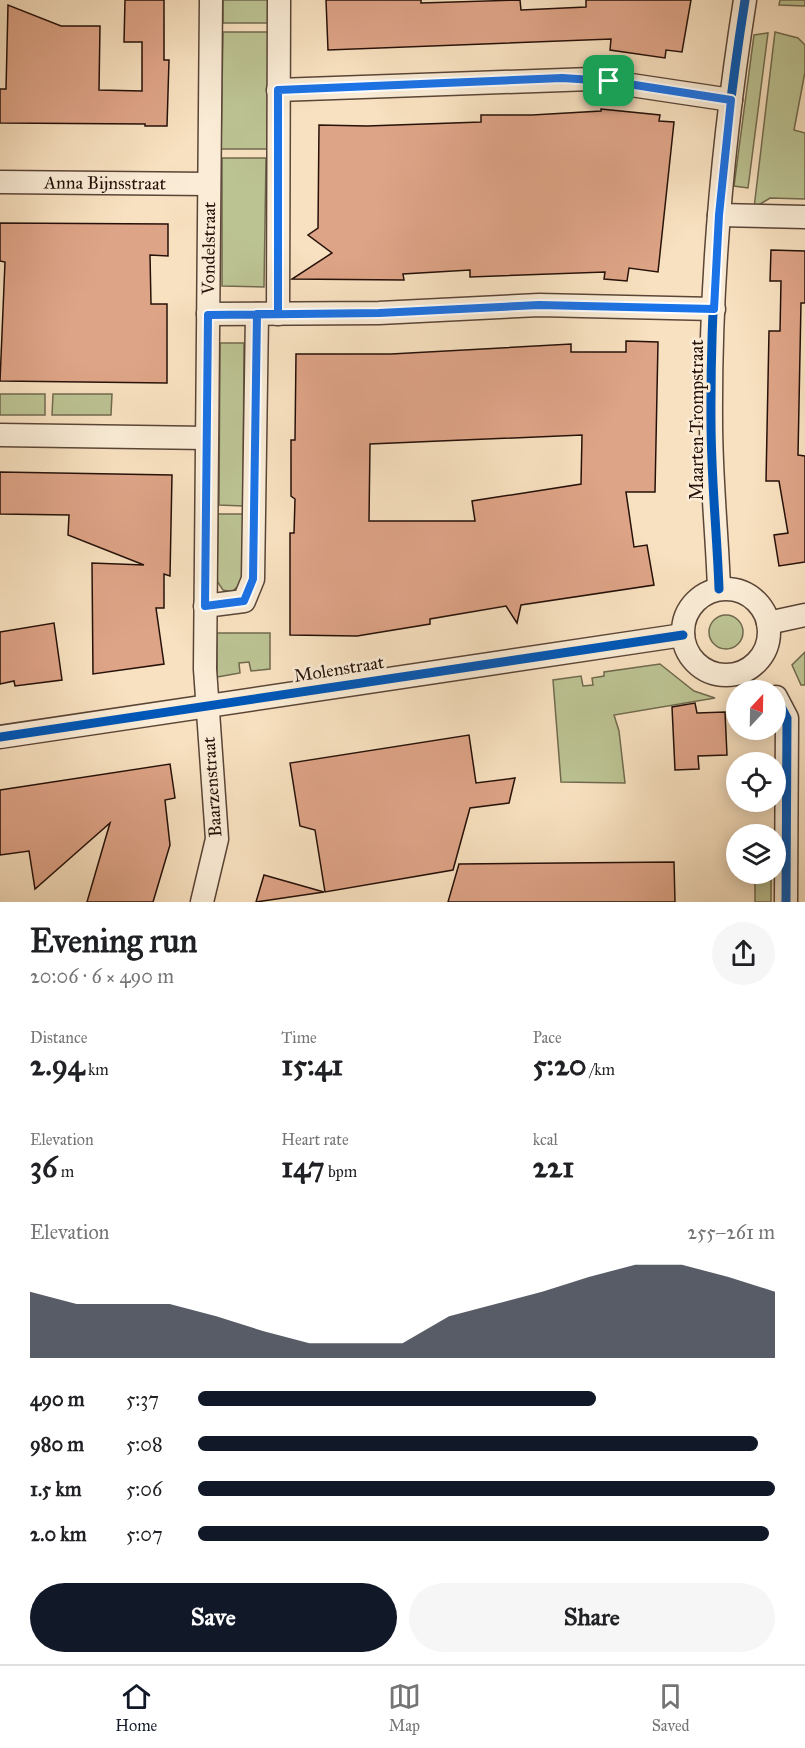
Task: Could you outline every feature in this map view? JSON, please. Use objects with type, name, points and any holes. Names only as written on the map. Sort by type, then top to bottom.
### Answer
[{"type":"street","name":"Vondelstraat","points":[[207,705],[205,606],[211,0]]},
{"type":"street","points":[[205,606],[244,601],[253,579],[278,90],[279,0]]},
{"type":"street","name":"Maarten Trompstraat","points":[[718,589],[712,470],[714,309],[719,215],[731,100],[745,0]]},
{"type":"street","points":[[278,90],[582,79],[731,100]]},
{"type":"street","name":"Anna Bijnsstraat","points":[[0,182],[209,184]]},
{"type":"street","points":[[719,215],[805,217]]},
{"type":"street","points":[[208,315],[379,313],[539,305],[714,309]]},
{"type":"street","points":[[0,435],[207,438]]},
{"type":"street","points":[[718,589],[744,593],[764,612],[768,623],[765,650],[752,666],[735,674],[721,674],[707,670],[695,662],[687,651],[683,635],[685,618],[694,602],[718,589]]},
{"type":"street","points":[[768,623],[805,615]]},
{"type":"street","name":"Molenstraat","points":[[0,737],[683,635]]},
{"type":"street","points":[[752,666],[762,680]]},
{"type":"street","name":"Baarzenstraat","points":[[202,902],[217,839],[207,705]]},
{"type":"street","points":[[786,716],[786,902]]},
{"type":"green space","points":[[223,0],[268,0],[268,23],[223,23]]},
{"type":"green space","points":[[780,0],[805,0],[805,6],[779,5]]},
{"type":"green space","points":[[223,32],[268,32],[267,149],[221,149]]},
{"type":"green space","points":[[775,32],[798,38],[805,45],[805,72],[794,130],[805,133],[805,199],[770,198],[754,208]]},
{"type":"green space","points":[[768,33],[748,188],[734,186],[754,35]]},
{"type":"green space","points":[[222,158],[266,158],[264,287],[222,286]]},
{"type":"green space","points":[[220,343],[244,343],[243,506],[219,505]]},
{"type":"green space","points":[[0,394],[45,394],[45,415],[0,415]]},
{"type":"green space","points":[[53,394],[112,394],[111,415],[52,415]]},
{"type":"green space","points":[[218,514],[243,514],[243,581],[232,592],[223,590],[217,581]]},
{"type":"green space","points":[[726,615],[738,620],[743,632],[738,644],[726,649],[714,644],[709,632],[714,620]]},
{"type":"green space","points":[[217,633],[270,633],[270,669],[251,671],[249,662],[239,663],[240,673],[217,677]]},
{"type":"green space","points":[[805,652],[805,685],[801,685],[792,665]]},
{"type":"green space","points":[[660,664],[694,691],[715,698],[614,715],[619,731],[625,783],[561,782],[553,680],[581,676],[583,686],[593,685],[592,678],[604,676],[604,672]]},
{"type":"green space","points":[[755,884],[771,884],[771,902],[755,902]]},
{"type":"building","points":[[125,0],[164,0],[164,60],[169,60],[167,126],[0,123],[0,89],[6,89],[8,5],[61,26],[100,26],[99,90],[142,91],[142,42],[124,42]]},
{"type":"building","points":[[326,0],[421,0],[421,3],[520,0],[521,10],[586,7],[586,0],[691,0],[682,52],[666,50],[665,58],[610,50],[611,39],[328,50]]},
{"type":"building","points":[[601,109],[660,115],[659,121],[674,122],[658,272],[629,268],[627,281],[604,279],[605,272],[470,277],[470,270],[403,274],[404,280],[292,279],[332,253],[308,235],[318,228],[319,125],[367,126],[481,122],[481,115],[532,115],[601,111]]},
{"type":"building","points":[[0,223],[168,224],[168,256],[150,255],[151,304],[167,304],[167,383],[0,381],[5,262],[0,261]]},
{"type":"building","points":[[771,250],[805,251],[805,303],[801,303],[798,455],[805,456],[805,562],[779,566],[774,535],[788,533],[779,481],[766,481],[769,331],[780,331],[781,281],[770,281]]},
{"type":"building","points":[[626,341],[658,342],[655,492],[626,492],[634,547],[647,545],[654,585],[521,605],[517,623],[506,606],[430,619],[430,624],[357,636],[290,635],[290,533],[294,533],[295,499],[291,496],[291,440],[295,440],[296,354],[391,354],[571,344],[571,352],[626,352]],"holes":[[[582,435],[581,484],[472,501],[475,521],[369,521],[370,444]]]},
{"type":"building","points":[[0,472],[172,475],[170,576],[164,574],[164,608],[156,608],[164,664],[93,674],[92,563],[144,565],[68,535],[69,515],[0,514]]},
{"type":"building","points":[[54,623],[62,680],[15,686],[14,681],[0,684],[0,632]]},
{"type":"building","points":[[695,703],[697,713],[725,712],[726,755],[698,756],[699,769],[675,770],[672,707]]},
{"type":"building","points":[[469,735],[476,783],[515,778],[509,803],[470,808],[453,870],[325,892],[315,830],[300,826],[290,763]]},
{"type":"building","points":[[170,764],[175,798],[165,800],[170,845],[153,902],[87,902],[110,823],[35,889],[29,851],[0,855],[0,790]]},
{"type":"building","points":[[674,862],[675,902],[448,902],[459,864]]},
{"type":"building","points":[[264,875],[324,892],[256,902]]},
{"type":"cycle path","points":[[719,589],[711,442],[713,315],[724,157],[745,0]]},
{"type":"cycle path","points":[[0,737],[683,635]]},
{"type":"cycle path","points":[[786,716],[786,902]]},
{"type":"route","points":[[609,81],[562,78],[278,90],[278,314],[257,314],[253,579],[244,601],[228,605],[205,606],[208,315],[257,314],[311,314],[379,313],[539,305],[714,309],[719,215],[731,100],[609,81]]}]
